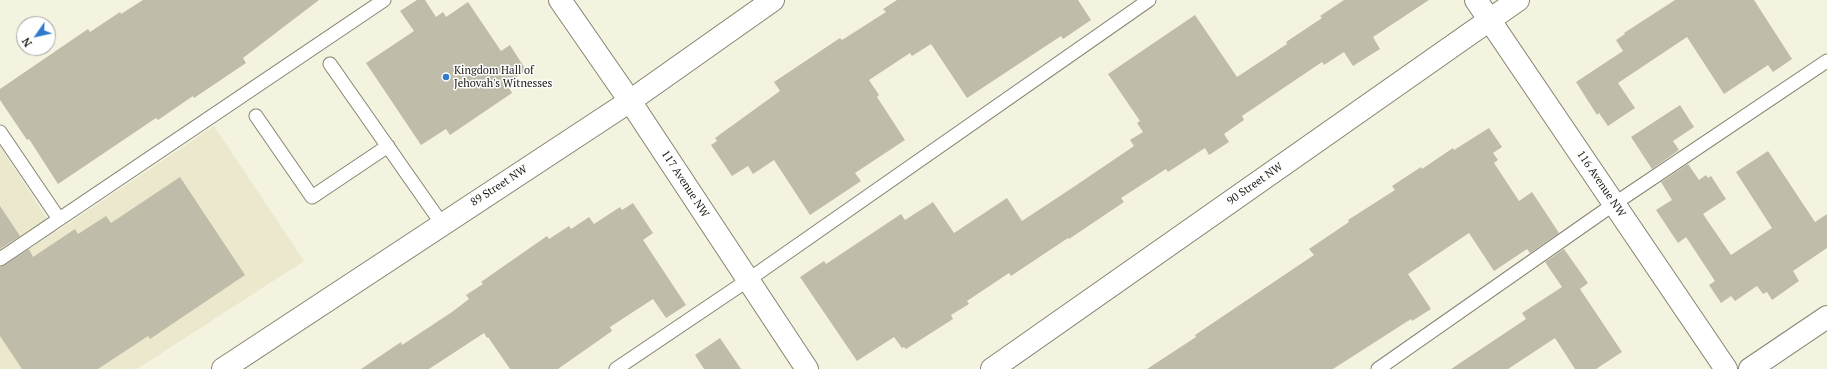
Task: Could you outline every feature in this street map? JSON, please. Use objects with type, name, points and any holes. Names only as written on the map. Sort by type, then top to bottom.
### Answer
[{"type":"street","name":"117 Avenue NW","points":[[560,0],[630,101],[807,369]]},
{"type":"street","name":"89 Street NW","points":[[223,369],[630,101],[773,0]]},
{"type":"street","name":"116 Avenue NW","points":[[1476,0],[1726,369]]},
{"type":"street","name":"90 Street NW","points":[[992,369],[1518,0]]},
{"type":"street","points":[[1750,369],[1827,317]]},
{"type":"lane","points":[[0,259],[384,0]]},
{"type":"lane","points":[[616,369],[748,280],[1149,0]]},
{"type":"lane","points":[[1378,369],[1614,204],[1827,61]]},
{"type":"lane","points":[[330,64],[442,224]]},
{"type":"lane","points":[[256,116],[312,197],[388,146]]},
{"type":"lane","points":[[0,132],[59,219]]},
{"type":"shaded area","points":[[214,126],[304,261],[137,369],[0,369],[0,146],[56,232]]},
{"type":"building","points":[[143,0],[319,0],[243,58],[246,63],[158,120],[156,118],[58,184],[29,139],[27,140],[0,100],[0,89],[48,56],[56,56],[56,51],[88,29],[90,32],[120,12],[121,14]]},
{"type":"building","name":"Kingdom Hall of Jehovah's Witnesses","points":[[417,0],[425,0],[436,17],[443,12],[446,17],[468,2],[501,51],[510,45],[526,70],[507,84],[512,93],[450,135],[446,129],[421,145],[366,63],[414,31],[400,11]]},
{"type":"building","points":[[897,0],[1078,0],[1091,20],[1063,39],[1061,36],[967,98],[931,44],[912,56],[910,53],[869,80],[879,95],[877,97],[905,140],[855,173],[861,181],[810,215],[774,160],[753,174],[748,166],[732,176],[711,145],[717,141],[715,138],[780,91],[774,82],[840,38],[842,40],[886,12],[883,9]]},
{"type":"building","points":[[1344,0],[1429,0],[1373,37],[1380,49],[1353,66],[1344,52],[1324,65],[1322,62],[1242,116],[1244,120],[1224,134],[1229,142],[1209,155],[1205,148],[1168,172],[1166,169],[1121,198],[1124,202],[1069,239],[1068,238],[1011,276],[1009,273],[967,301],[969,304],[951,315],[953,319],[906,349],[904,347],[902,348],[894,337],[857,361],[800,277],[824,261],[826,264],[901,214],[905,220],[933,202],[954,233],[1007,198],[1022,221],[1075,186],[1134,146],[1130,140],[1143,132],[1137,123],[1140,121],[1108,74],[1195,15],[1237,77],[1287,44],[1286,42],[1322,18],[1320,16]]},
{"type":"building","points":[[1675,0],[1754,0],[1792,59],[1773,72],[1768,65],[1724,94],[1687,37],[1618,83],[1635,108],[1608,126],[1599,113],[1597,115],[1576,82],[1623,51],[1616,40],[1625,34],[1624,33]]},
{"type":"building","points":[[1680,105],[1694,127],[1673,141],[1679,150],[1652,169],[1631,137]]},
{"type":"building","points":[[1489,128],[1502,147],[1493,153],[1498,160],[1494,163],[1519,201],[1532,192],[1559,233],[1530,253],[1527,249],[1494,271],[1469,233],[1408,274],[1431,309],[1412,321],[1411,319],[1333,369],[1147,369],[1314,255],[1309,249],[1349,222],[1348,220],[1395,190],[1392,186],[1421,167],[1422,169],[1453,148],[1454,150]]},
{"type":"building","points":[[1768,151],[1815,222],[1827,214],[1827,248],[1793,271],[1799,281],[1772,300],[1767,292],[1763,294],[1757,286],[1735,301],[1731,296],[1721,303],[1709,285],[1715,281],[1686,237],[1678,243],[1656,210],[1672,200],[1661,182],[1688,164],[1699,180],[1706,175],[1708,178],[1711,176],[1726,199],[1703,214],[1731,255],[1772,228],[1736,172]]},
{"type":"building","points":[[180,177],[245,275],[150,339],[148,336],[98,369],[22,369],[0,336],[0,267],[29,249],[33,257],[75,229],[78,234],[106,216],[111,223]]},
{"type":"building","points":[[633,203],[653,233],[643,240],[686,305],[666,318],[653,299],[610,327],[612,331],[558,369],[510,369],[484,333],[429,369],[361,369],[401,342],[402,345],[452,312],[469,299],[466,295],[483,284],[481,282],[547,236],[549,239],[569,226],[571,229],[589,217],[594,224],[620,207],[622,210]]},
{"type":"building","points":[[0,206],[20,236],[0,249]]},
{"type":"building","points":[[1564,249],[1588,283],[1580,289],[1622,352],[1596,369],[1575,369],[1555,338],[1508,369],[1451,369],[1526,319],[1522,313],[1562,287],[1545,262]]},
{"type":"building","points":[[720,338],[741,369],[704,369],[695,355]]},
{"type":"place","name":"Kingdom Hall of Jehovah's Witnesses","points":[[446,77]]}]
